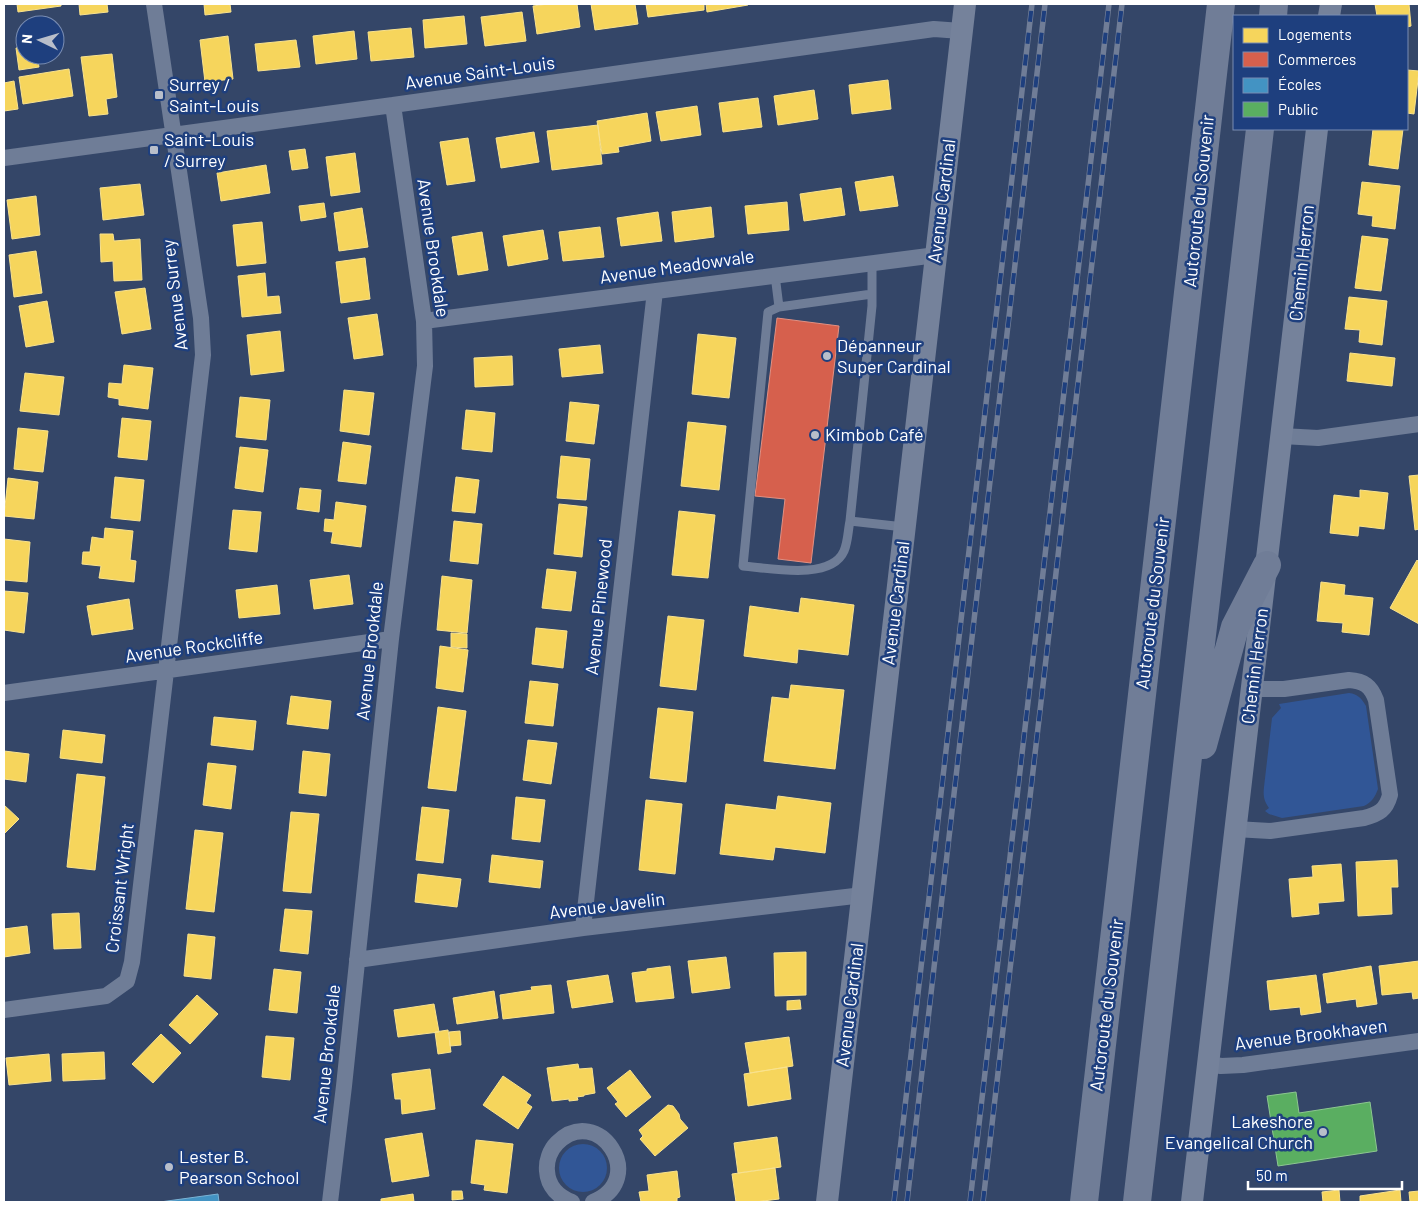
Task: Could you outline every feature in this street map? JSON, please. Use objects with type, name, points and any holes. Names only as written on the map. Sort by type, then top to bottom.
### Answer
[{"type":"highway","name":"Autoroute du Souvenir","points":[[1084,1202],[1221,4]]},
{"type":"highway","points":[[1138,1202],[1260,130]]},
{"type":"highway","points":[[1180,828],[1235,628],[1267,565]]},
{"type":"main road","name":"Avenue Cardinal","points":[[827,1202],[965,4]]},
{"type":"main road","name":"Chemin Herron","points":[[1192,1202],[1317,130]]},
{"type":"street","name":"Avenue Surrey","points":[[154,4],[201,318],[203,355],[166,671]]},
{"type":"street","name":"Avenue Saint-Louis","points":[[4,158],[934,29],[962,31]]},
{"type":"street","name":"Avenue Brookdale","points":[[330,1202],[391,639],[425,366],[424,321],[393,105]]},
{"type":"street","name":"Avenue Meadowvale","points":[[424,321],[936,255]]},
{"type":"street","name":"Avenue Pinewood","points":[[583,928],[655,290]]},
{"type":"street","points":[[1282,436],[1318,438],[1419,424]]},
{"type":"street","name":"Avenue Rockcliffe","points":[[4,694],[391,639]]},
{"type":"street","name":"Croissant Wright","points":[[4,1010],[106,996],[128,981],[132,962],[166,671]]},
{"type":"street","points":[[1235,829],[1270,832],[1374,816],[1387,804],[1390,795],[1376,700],[1369,686],[1357,680],[1349,680],[1284,690],[1252,689]]},
{"type":"street","name":"Avenue Javelin","points":[[357,960],[583,928],[862,895]]},
{"type":"street","name":"Avenue Brookhaven","points":[[1208,1064],[1221,1066],[1243,1065],[1419,1041]]},
{"type":"street","points":[[572,1202],[555,1191],[548,1179],[547,1165],[551,1152],[559,1141],[571,1134],[584,1132],[603,1138],[612,1148],[618,1161],[618,1174],[613,1187],[604,1197],[593,1202]]},
{"type":"lane","points":[[872,264],[872,294],[850,521],[844,552],[838,560],[818,570],[804,571],[743,566],[768,312],[779,307],[872,294]]},
{"type":"lane","points":[[775,275],[779,307]]},
{"type":"lane","points":[[850,521],[905,527]]},
{"type":"shaded area","points":[[1349,693],[1359,697],[1366,706],[1378,789],[1374,797],[1364,806],[1282,818],[1269,814],[1265,811],[1269,808],[1264,798],[1264,787],[1272,718],[1281,708],[1279,704]]},
{"type":"shaded area","points":[[583,1144],[592,1146],[600,1151],[605,1159],[607,1168],[605,1177],[600,1185],[592,1190],[583,1192],[574,1190],[566,1185],[561,1177],[559,1168],[561,1159],[566,1151],[574,1146]]},
{"type":"building: Logements","points":[[17,4],[61,4],[61,6],[18,12]]},
{"type":"building: Logements","points":[[79,4],[107,4],[108,12],[80,15]]},
{"type":"building: Logements","points":[[204,4],[230,4],[231,12],[205,15]]},
{"type":"building: Logements","points":[[577,4],[580,27],[537,34],[533,6]]},
{"type":"building: Logements","points":[[591,4],[635,4],[638,24],[595,30]]},
{"type":"building: Logements","points":[[646,4],[704,4],[704,10],[648,17]]},
{"type":"building: Logements","points":[[706,4],[748,4],[748,5],[707,12]]},
{"type":"building: Logements","points":[[1375,4],[1409,4],[1411,26],[1408,27],[1408,15],[1377,15]]},
{"type":"building: Logements","points":[[522,12],[526,41],[485,46],[481,17]]},
{"type":"building: Logements","points":[[464,16],[467,44],[425,48],[423,20]]},
{"type":"building: Logements","points":[[411,28],[414,57],[371,61],[368,32]]},
{"type":"building: Logements","points":[[354,31],[357,59],[316,64],[313,36]]},
{"type":"building: Logements","points":[[228,36],[233,79],[205,82],[200,40]]},
{"type":"building: Logements","points":[[296,40],[300,67],[258,71],[255,44]]},
{"type":"building: Logements","points":[[112,54],[117,97],[106,99],[108,114],[89,116],[81,57]]},
{"type":"building: Logements","points":[[18,65],[39,65],[39,67],[19,70]]},
{"type":"building: Logements","points":[[69,69],[73,96],[23,104],[19,77]]},
{"type":"building: Logements","points":[[1408,70],[1419,71],[1414,114],[1408,113]]},
{"type":"building: Logements","points":[[888,80],[891,109],[852,114],[849,85]]},
{"type":"building: Logements","points":[[14,81],[18,109],[4,111],[4,83]]},
{"type":"building: Logements","points":[[814,90],[818,119],[778,125],[774,96]]},
{"type":"building: Logements","points":[[758,98],[762,127],[723,132],[719,103]]},
{"type":"building: Logements","points":[[697,106],[701,135],[661,141],[656,112]]},
{"type":"building: Logements","points":[[647,113],[651,141],[618,147],[619,152],[602,154],[597,121]]},
{"type":"building: Logements","points":[[598,125],[602,164],[552,170],[547,131]]},
{"type":"building: Logements","points":[[1373,130],[1403,130],[1398,169],[1369,165]]},
{"type":"building: Logements","points":[[534,132],[539,162],[501,168],[496,138]]},
{"type":"building: Logements","points":[[468,138],[475,181],[447,185],[440,142]]},
{"type":"building: Logements","points":[[305,149],[308,168],[292,170],[289,151]]},
{"type":"building: Logements","points":[[355,153],[360,192],[331,196],[326,157]]},
{"type":"building: Logements","points":[[266,165],[270,193],[221,201],[217,173]]},
{"type":"building: Logements","points":[[893,176],[898,206],[860,211],[855,182]]},
{"type":"building: Logements","points":[[1362,182],[1400,186],[1395,229],[1372,226],[1373,216],[1358,214]]},
{"type":"building: Logements","points":[[140,184],[144,215],[103,220],[100,188]]},
{"type":"building: Logements","points":[[841,188],[845,215],[804,221],[800,194]]},
{"type":"building: Logements","points":[[36,196],[40,235],[12,239],[7,200]]},
{"type":"building: Logements","points":[[787,202],[789,230],[748,234],[745,206]]},
{"type":"building: Logements","points":[[324,203],[326,217],[301,221],[299,206]]},
{"type":"building: Logements","points":[[711,207],[714,237],[675,242],[672,212]]},
{"type":"building: Logements","points":[[362,208],[368,247],[339,251],[334,213]]},
{"type":"building: Logements","points":[[658,212],[662,241],[621,246],[617,218]]},
{"type":"building: Logements","points":[[262,222],[266,263],[237,266],[233,225]]},
{"type":"building: Logements","points":[[600,227],[604,257],[563,261],[559,232]]},
{"type":"building: Logements","points":[[543,230],[548,259],[508,266],[503,236]]},
{"type":"building: Logements","points":[[482,232],[488,270],[458,275],[452,237]]},
{"type":"building: Logements","points":[[100,234],[113,234],[114,241],[140,239],[142,280],[114,281],[113,261],[101,262]]},
{"type":"building: Logements","points":[[1362,236],[1388,239],[1381,291],[1355,288]]},
{"type":"building: Logements","points":[[36,251],[42,293],[14,297],[9,255]]},
{"type":"building: Logements","points":[[365,258],[370,299],[341,303],[336,262]]},
{"type":"building: Logements","points":[[265,273],[267,297],[279,296],[281,313],[242,317],[238,276]]},
{"type":"building: Logements","points":[[145,288],[151,329],[122,334],[115,292]]},
{"type":"building: Logements","points":[[1349,297],[1387,301],[1382,345],[1359,342],[1360,330],[1345,329]]},
{"type":"building: Logements","points":[[47,301],[54,342],[26,347],[19,306]]},
{"type":"building: Logements","points":[[377,314],[383,355],[354,359],[348,318]]},
{"type":"building: Logements","points":[[280,331],[284,371],[251,375],[247,335]]},
{"type":"building: Logements","points":[[698,334],[736,338],[729,398],[692,394]]},
{"type":"building: Logements","points":[[600,345],[603,373],[562,377],[559,349]]},
{"type":"building: Logements","points":[[1350,353],[1395,358],[1392,386],[1347,381]]},
{"type":"building: Logements","points":[[512,356],[513,385],[475,387],[474,358]]},
{"type":"building: Logements","points":[[124,365],[153,368],[148,409],[119,405],[119,399],[108,397],[109,383],[122,384]]},
{"type":"building: Logements","points":[[25,373],[64,377],[59,415],[20,411]]},
{"type":"building: Logements","points":[[344,390],[374,393],[369,435],[340,431]]},
{"type":"building: Logements","points":[[240,397],[270,400],[266,440],[236,437]]},
{"type":"building: Logements","points":[[570,402],[599,405],[594,444],[566,441]]},
{"type":"building: Logements","points":[[466,410],[495,413],[492,452],[462,449]]},
{"type":"building: Logements","points":[[122,418],[151,421],[147,460],[118,457]]},
{"type":"building: Logements","points":[[688,422],[726,426],[719,490],[681,486]]},
{"type":"building: Logements","points":[[18,428],[48,431],[43,472],[14,469]]},
{"type":"building: Logements","points":[[343,442],[371,446],[366,484],[338,481]]},
{"type":"building: Logements","points":[[240,447],[268,450],[263,492],[235,488]]},
{"type":"building: Logements","points":[[561,456],[590,459],[586,500],[557,498]]},
{"type":"building: Logements","points":[[1419,475],[1419,529],[1415,530],[1409,476]]},
{"type":"building: Logements","points":[[115,477],[144,480],[140,521],[111,518]]},
{"type":"building: Logements","points":[[456,477],[479,480],[475,513],[452,511]]},
{"type":"building: Logements","points":[[8,478],[38,482],[34,519],[4,516]]},
{"type":"building: Logements","points":[[300,488],[321,490],[319,512],[297,509]]},
{"type":"building: Logements","points":[[1360,490],[1388,493],[1384,529],[1359,526],[1358,536],[1330,533],[1334,495],[1360,498]]},
{"type":"building: Logements","points":[[336,502],[366,506],[361,547],[331,543],[333,532],[324,531],[325,519],[334,520]]},
{"type":"building: Logements","points":[[559,504],[587,507],[582,557],[554,554]]},
{"type":"building: Logements","points":[[233,510],[261,512],[257,552],[229,549]]},
{"type":"building: Logements","points":[[679,511],[715,515],[708,578],[672,575]]},
{"type":"building: Logements","points":[[454,521],[482,524],[478,564],[450,561]]},
{"type":"building: Logements","points":[[105,528],[133,531],[130,560],[136,561],[134,582],[99,578],[101,566],[82,564],[83,552],[90,552],[92,537],[104,539]]},
{"type":"building: Logements","points":[[4,539],[30,542],[27,582],[4,580]]},
{"type":"building: Logements","points":[[1417,560],[1419,562],[1419,624],[1390,608]]},
{"type":"building: Logements","points":[[547,569],[576,572],[571,611],[542,608]]},
{"type":"building: Logements","points":[[349,575],[353,604],[314,609],[310,580]]},
{"type":"building: Logements","points":[[442,576],[472,580],[467,633],[437,630]]},
{"type":"building: Logements","points":[[1321,582],[1345,585],[1344,595],[1373,598],[1369,635],[1342,632],[1343,623],[1317,621]]},
{"type":"building: Logements","points":[[277,585],[280,614],[239,618],[236,590]]},
{"type":"building: Logements","points":[[4,591],[28,593],[24,633],[4,630]]},
{"type":"building: Logements","points":[[801,598],[854,605],[848,655],[798,649],[797,663],[744,656],[750,606],[799,613]]},
{"type":"building: Logements","points":[[129,599],[133,629],[92,635],[87,606]]},
{"type":"building: Logements","points":[[668,616],[704,620],[696,690],[660,686]]},
{"type":"building: Logements","points":[[536,628],[567,631],[563,668],[532,664]]},
{"type":"building: Logements","points":[[451,633],[467,634],[467,648],[451,647]]},
{"type":"building: Logements","points":[[440,646],[468,650],[463,692],[436,688]]},
{"type":"building: Logements","points":[[530,681],[558,684],[553,726],[525,723]]},
{"type":"building: Logements","points":[[791,685],[844,690],[835,769],[764,761],[772,697],[789,699]]},
{"type":"building: Logements","points":[[291,696],[331,701],[328,729],[287,724]]},
{"type":"building: Logements","points":[[438,707],[466,711],[456,791],[428,788]]},
{"type":"building: Logements","points":[[658,708],[693,712],[686,782],[650,778]]},
{"type":"building: Logements","points":[[214,717],[256,721],[253,750],[211,745]]},
{"type":"building: Logements","points":[[63,730],[105,735],[102,763],[60,758]]},
{"type":"building: Logements","points":[[528,740],[557,743],[551,784],[523,780]]},
{"type":"building: Logements","points":[[4,751],[29,754],[26,782],[4,779]]},
{"type":"building: Logements","points":[[303,751],[330,754],[326,796],[299,793]]},
{"type":"building: Logements","points":[[208,763],[236,766],[231,809],[203,805]]},
{"type":"building: Logements","points":[[77,774],[105,777],[95,870],[67,867]]},
{"type":"building: Logements","points":[[778,796],[831,803],[825,853],[775,847],[773,860],[720,854],[726,804],[776,810]]},
{"type":"building: Logements","points":[[516,797],[545,800],[540,842],[512,839]]},
{"type":"building: Logements","points":[[646,800],[682,804],[675,874],[639,870]]},
{"type":"building: Logements","points":[[4,805],[19,819],[4,834]]},
{"type":"building: Logements","points":[[422,807],[449,810],[443,863],[416,860]]},
{"type":"building: Logements","points":[[291,812],[319,814],[311,893],[283,891]]},
{"type":"building: Logements","points":[[195,830],[223,833],[214,912],[186,909]]},
{"type":"building: Logements","points":[[492,855],[543,861],[540,888],[489,882]]},
{"type":"building: Logements","points":[[1397,860],[1398,887],[1391,887],[1392,914],[1358,916],[1356,862]]},
{"type":"building: Logements","points":[[1341,864],[1344,901],[1318,903],[1319,914],[1292,917],[1289,879],[1313,877],[1312,866]]},
{"type":"building: Logements","points":[[418,874],[461,879],[457,907],[415,902]]},
{"type":"building: Logements","points":[[285,909],[312,911],[308,954],[280,951]]},
{"type":"building: Logements","points":[[79,913],[81,948],[54,949],[52,914]]},
{"type":"building: Logements","points":[[27,926],[30,953],[4,957],[4,929]]},
{"type":"building: Logements","points":[[188,934],[215,937],[211,979],[184,976]]},
{"type":"building: Logements","points":[[806,952],[806,995],[775,996],[774,953]]},
{"type":"building: Logements","points":[[726,957],[730,988],[692,993],[688,961]]},
{"type":"building: Logements","points":[[1419,961],[1419,998],[1413,999],[1412,992],[1382,995],[1379,966]]},
{"type":"building: Logements","points":[[670,966],[674,998],[636,1002],[632,973]]},
{"type":"building: Logements","points":[[1371,966],[1377,1004],[1357,1007],[1356,999],[1327,1003],[1323,974]]},
{"type":"building: Logements","points":[[274,969],[301,972],[297,1013],[269,1010]]},
{"type":"building: Logements","points":[[608,975],[613,1002],[572,1008],[567,981]]},
{"type":"building: Logements","points":[[1316,975],[1321,1012],[1301,1015],[1300,1007],[1270,1010],[1267,981]]},
{"type":"building: Logements","points":[[551,985],[554,1013],[503,1019],[500,995],[532,990],[531,987]]},
{"type":"building: Logements","points":[[494,991],[498,1018],[457,1024],[453,998]]},
{"type":"building: Logements","points":[[197,995],[218,1014],[190,1044],[169,1025]]},
{"type":"building: Logements","points":[[800,1000],[801,1009],[787,1010],[787,1001]]},
{"type":"building: Logements","points":[[434,1004],[439,1032],[398,1037],[394,1010]]},
{"type":"building: Logements","points":[[448,1030],[451,1052],[438,1054],[435,1032]]},
{"type":"building: Logements","points":[[460,1031],[461,1045],[450,1046],[449,1032]]},
{"type":"building: Logements","points":[[161,1034],[181,1053],[153,1083],[132,1064]]},
{"type":"building: Logements","points":[[266,1036],[294,1038],[290,1080],[262,1077]]},
{"type":"building: Logements","points":[[789,1037],[793,1066],[750,1073],[745,1043]]},
{"type":"building: Logements","points":[[104,1052],[105,1079],[63,1081],[62,1054]]},
{"type":"building: Logements","points":[[49,1054],[51,1081],[9,1085],[6,1058]]},
{"type":"building: Logements","points":[[578,1064],[579,1069],[592,1068],[595,1093],[577,1097],[578,1100],[552,1101],[547,1068]]},
{"type":"building: Logements","points":[[787,1067],[791,1099],[748,1106],[744,1074]]},
{"type":"building: Logements","points":[[430,1069],[435,1109],[402,1114],[401,1099],[395,1099],[392,1074]]},
{"type":"building: Logements","points":[[630,1070],[651,1097],[626,1117],[615,1104],[618,1102],[607,1088]]},
{"type":"building: Logements","points":[[503,1076],[531,1095],[526,1103],[532,1107],[518,1129],[483,1105]]},
{"type":"building: Logements","points":[[668,1105],[673,1106],[680,1119],[688,1128],[655,1156],[640,1139],[643,1136],[639,1130]]},
{"type":"building: Logements","points":[[422,1133],[429,1176],[392,1182],[385,1139]]},
{"type":"building: Logements","points":[[777,1137],[781,1167],[738,1173],[734,1143]]},
{"type":"building: Logements","points":[[476,1140],[513,1144],[507,1193],[484,1190],[485,1185],[471,1183]]},
{"type":"building: Logements","points":[[775,1168],[779,1199],[736,1202],[732,1174]]},
{"type":"building: Logements","points":[[677,1171],[680,1197],[677,1198],[677,1202],[641,1202],[639,1192],[649,1191],[647,1175]]},
{"type":"building: Logements","points":[[1339,1190],[1340,1202],[1323,1202],[1322,1192]]},
{"type":"building: Logements","points":[[1400,1190],[1401,1202],[1360,1202],[1360,1196]]},
{"type":"building: Logements","points":[[452,1191],[462,1191],[463,1199],[452,1200]]},
{"type":"building: Logements","points":[[1419,1191],[1419,1202],[1410,1202],[1409,1192]]},
{"type":"building: Logements","points":[[413,1194],[414,1202],[381,1202],[381,1199]]},
{"type":"building: Commerces","points":[[777,318],[839,326],[811,563],[778,559],[785,499],[755,496]]},
{"type":"building: Écoles","points":[[218,1194],[219,1202],[160,1202]]},
{"type":"building: Public","name":"Lakeshore Evangelical Church","points":[[1296,1092],[1299,1113],[1370,1102],[1377,1151],[1278,1166],[1267,1096]]},
{"type":"railway","points":[[894,1202],[1032,4]]},
{"type":"railway","points":[[907,1202],[1045,4]]},
{"type":"railway","points":[[970,1202],[1109,4]]},
{"type":"railway","points":[[983,1202],[1122,4]]},
{"type":"place","name":"Surrey / Saint-Louis","points":[[159,95]]},
{"type":"place","name":"Saint-Louis / Surrey","points":[[154,150]]},
{"type":"place","name":"Dépanneur Super Cardinal","points":[[827,356]]},
{"type":"place","name":"Kimbob Café","points":[[815,435]]},
{"type":"place","name":"Lakeshore Evangelical Church","points":[[1323,1132]]},
{"type":"place","name":"Lester B. Pearson School","points":[[169,1167]]}]
